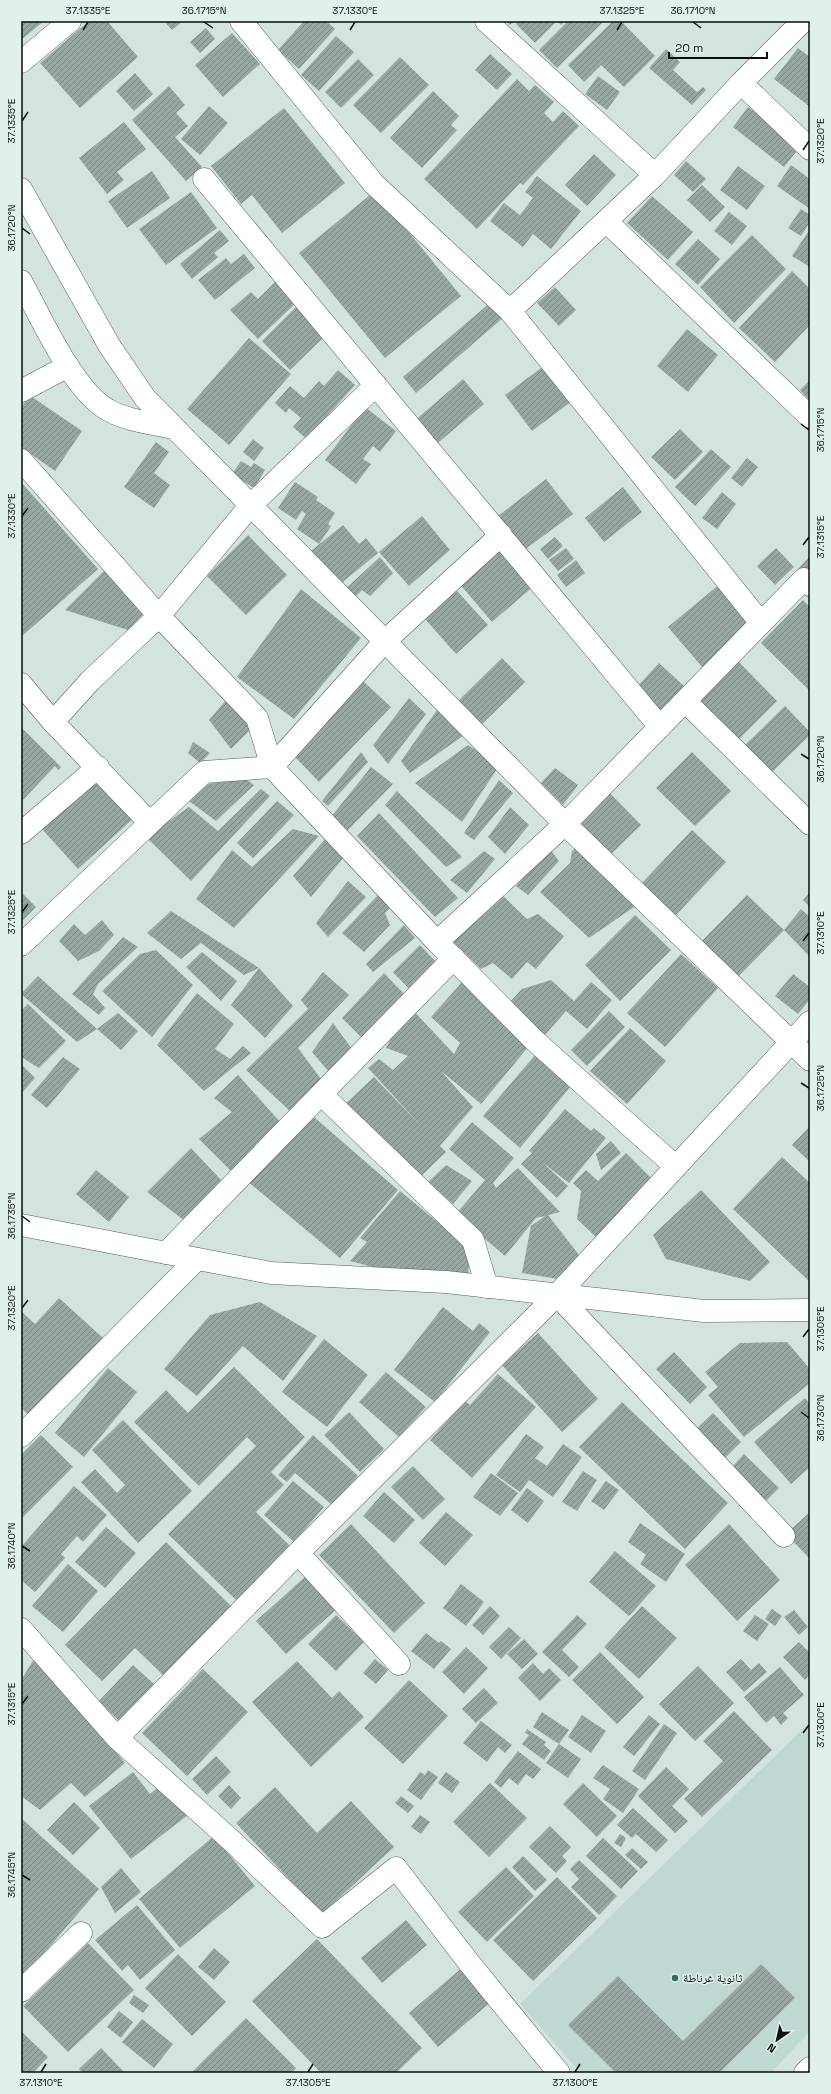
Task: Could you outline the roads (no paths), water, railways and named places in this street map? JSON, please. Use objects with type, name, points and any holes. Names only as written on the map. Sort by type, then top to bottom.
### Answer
[{"type":"street","points":[[21,62],[70,21]]},
{"type":"street","points":[[241,21],[374,184],[510,310],[761,623]]},
{"type":"street","points":[[486,21],[655,175]]},
{"type":"street","points":[[510,310],[655,175],[796,24]]},
{"type":"street","points":[[741,83],[810,149]]},
{"type":"street","points":[[204,179],[660,727]]},
{"type":"street","points":[[21,189],[109,345],[145,398],[565,824],[810,1060]]},
{"type":"street","points":[[606,220],[810,417]]},
{"type":"street","points":[[21,281],[68,366],[82,387],[96,401],[108,410],[124,417],[173,428]]},
{"type":"street","points":[[21,391],[68,366]]},
{"type":"street","points":[[53,722],[90,681],[159,616],[250,506],[376,385]]},
{"type":"street","points":[[21,460],[159,616],[257,718],[272,767],[437,942],[534,1040],[676,1167]]},
{"type":"street","points":[[21,944],[204,772],[272,767],[385,642],[500,535]]},
{"type":"street","points":[[437,942],[565,824],[804,579],[810,585]]},
{"type":"street","points":[[21,684],[53,722],[150,823]]},
{"type":"street","points":[[685,701],[810,824]]},
{"type":"street","points":[[21,833],[98,768]]},
{"type":"street","points":[[166,1253],[454,958]]},
{"type":"street","points":[[117,1738],[298,1553],[557,1295],[810,1022]]},
{"type":"street","points":[[321,1094],[472,1240],[487,1287]]},
{"type":"street","points":[[21,1225],[271,1273],[446,1282],[704,1311],[810,1310]]},
{"type":"street","points":[[21,1436],[197,1259]]},
{"type":"street","points":[[557,1295],[784,1536]]},
{"type":"street","points":[[298,1553],[399,1664]]},
{"type":"street","points":[[24,1642],[117,1738],[232,1841],[322,1927],[396,1868],[470,1964],[559,2073]]},
{"type":"street","points":[[21,1991],[81,1933]]},
{"type":"street","points":[[805,2073],[810,2068]]},
{"type":"place","name":"ثانوية غرناطة","points":[[675,1978]]}]
